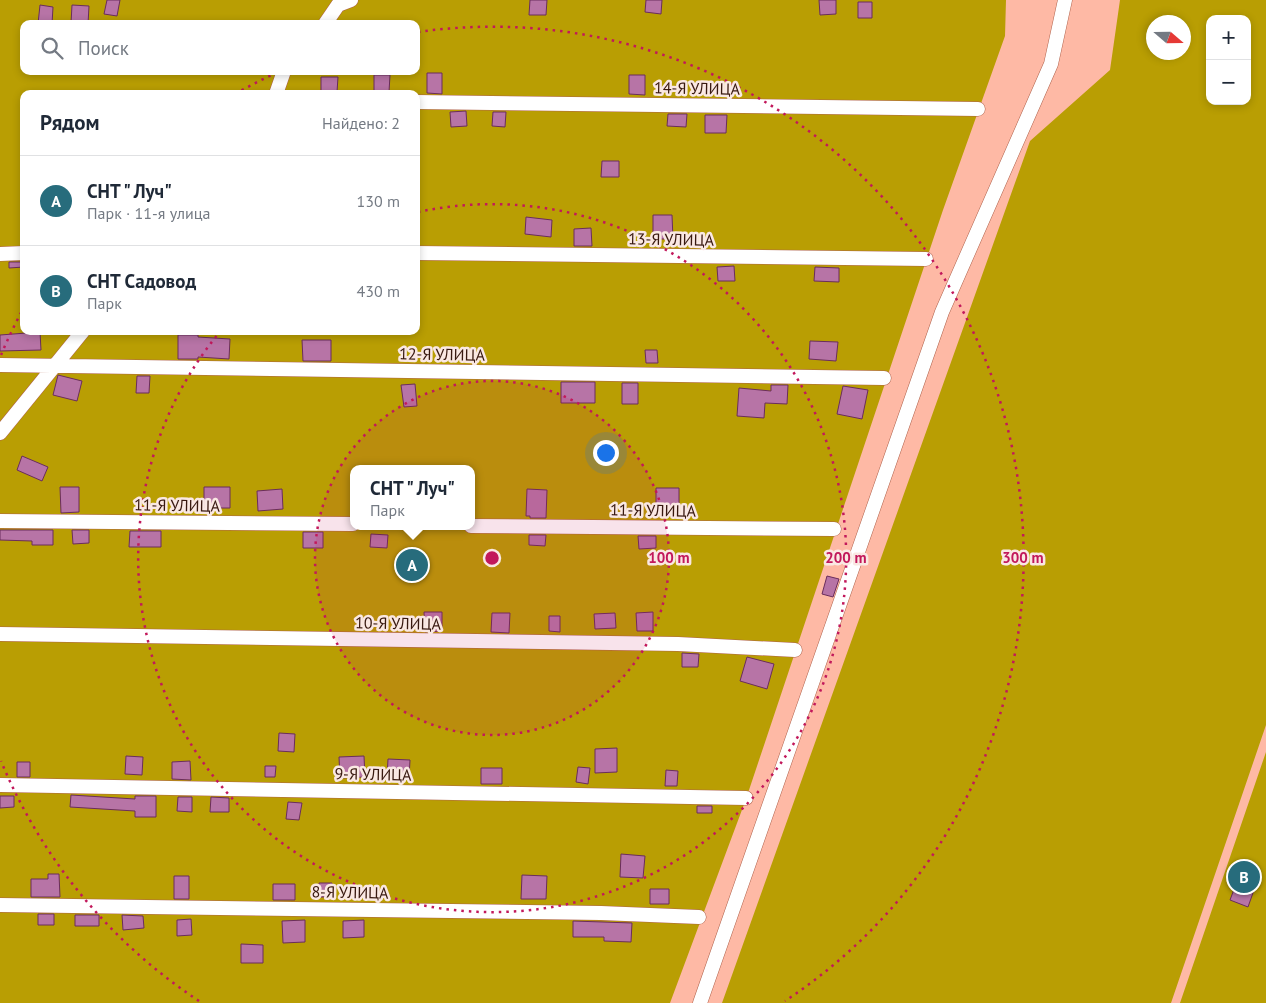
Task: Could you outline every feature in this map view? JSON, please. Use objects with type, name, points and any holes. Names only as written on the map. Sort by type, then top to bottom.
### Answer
[{"type":"street","points":[[328,20],[338,5],[351,0]]},
{"type":"street","points":[[700,1003],[942,312],[1051,64],[1065,0]]},
{"type":"street","points":[[277,90],[283,75]]},
{"type":"street","name":"14-Я УЛИЦА","points":[[420,102],[978,110]]},
{"type":"street","points":[[0,254],[20,253]]},
{"type":"street","name":"13-Я УЛИЦА","points":[[420,253],[926,259]]},
{"type":"street","points":[[0,433],[80,335]]},
{"type":"street","name":"12-Я УЛИЦА","points":[[0,365],[884,378]]},
{"type":"street","name":"11-Я УЛИЦА","points":[[0,521],[350,524]]},
{"type":"street","name":"11-Я УЛИЦА","points":[[475,526],[834,529]]},
{"type":"street","name":"10-Я УЛИЦА","points":[[0,634],[678,644],[795,650]]},
{"type":"street","name":"9-Я УЛИЦА","points":[[0,784],[746,798]]},
{"type":"street","name":"8-Я УЛИЦА","points":[[0,905],[591,912],[699,917]]},
{"type":"shaded area","points":[[0,0],[1006,0],[1005,36],[943,210],[746,799],[670,1003],[0,1003]]},
{"type":"shaded area","points":[[1120,0],[1266,0],[1266,725],[1171,1003],[722,1003],[1030,141],[1110,70]]},
{"type":"shaded area","points":[[1266,752],[1266,1003],[1180,1003]]},
{"type":"building","points":[[107,0],[120,0],[117,16],[104,14]]},
{"type":"building","points":[[530,0],[547,0],[546,15],[529,15]]},
{"type":"building","points":[[646,0],[662,0],[661,14],[645,12]]},
{"type":"building","points":[[819,0],[836,0],[836,14],[820,15]]},
{"type":"building","points":[[858,2],[872,2],[872,18],[858,18]]},
{"type":"building","points":[[40,5],[53,7],[52,20],[38,20]]},
{"type":"building","points":[[72,5],[89,6],[88,20],[71,20]]},
{"type":"building","points":[[427,73],[442,73],[442,94],[427,93]]},
{"type":"building","points":[[374,75],[390,75],[389,90],[374,90]]},
{"type":"building","points":[[629,75],[645,75],[645,95],[629,94]]},
{"type":"building","points":[[321,77],[338,77],[337,90],[321,90]]},
{"type":"building","points":[[466,111],[467,126],[451,127],[450,112]]},
{"type":"building","points":[[493,112],[506,112],[505,127],[492,126]]},
{"type":"building","points":[[668,114],[687,114],[686,127],[667,126]]},
{"type":"building","points":[[705,115],[727,115],[726,133],[705,133]]},
{"type":"building","points":[[602,161],[619,161],[619,177],[601,177]]},
{"type":"building","points":[[653,215],[672,215],[673,239],[653,239]]},
{"type":"building","points":[[526,217],[552,220],[551,237],[525,234]]},
{"type":"building","points":[[591,228],[592,246],[574,246],[574,229]]},
{"type":"building","points":[[9,262],[20,262],[20,267],[9,268]]},
{"type":"building","points":[[734,266],[735,281],[718,281],[717,267]]},
{"type":"building","points":[[815,267],[839,268],[839,282],[814,281]]},
{"type":"building","points":[[20,334],[40,335],[41,350],[0,351],[0,335]]},
{"type":"building","points":[[178,335],[198,335],[198,337],[230,339],[229,359],[198,357],[198,359],[178,359]]},
{"type":"building","points":[[302,340],[331,340],[331,361],[303,361]]},
{"type":"building","points":[[810,341],[838,342],[836,361],[809,359]]},
{"type":"building","points":[[645,350],[657,350],[658,363],[646,363]]},
{"type":"building","points":[[58,375],[82,381],[77,401],[53,395]]},
{"type":"building","points":[[137,376],[150,376],[149,393],[136,393]]},
{"type":"building","points":[[561,382],[595,382],[595,403],[561,403]]},
{"type":"building","points":[[622,383],[638,383],[638,404],[622,404]]},
{"type":"building","points":[[415,384],[417,406],[404,407],[401,385]]},
{"type":"building","points":[[771,385],[788,385],[787,404],[765,403],[764,418],[737,416],[739,388],[771,391]]},
{"type":"building","points":[[843,386],[868,390],[862,419],[837,414]]},
{"type":"building","points":[[22,456],[48,467],[42,481],[17,470]]},
{"type":"building","points":[[60,487],[79,487],[79,512],[61,513]]},
{"type":"building","points":[[204,487],[230,487],[230,508],[204,508]]},
{"type":"building","points":[[656,488],[679,488],[679,514],[656,514]]},
{"type":"building","points":[[282,489],[283,509],[258,511],[257,491]]},
{"type":"building","points":[[527,489],[547,490],[546,518],[530,518],[530,516],[526,516]]},
{"type":"building","points":[[0,530],[53,530],[53,545],[32,545],[32,541],[0,540]]},
{"type":"building","points":[[72,530],[89,530],[89,543],[73,544]]},
{"type":"building","points":[[130,531],[161,531],[161,547],[129,547]]},
{"type":"building","points":[[303,532],[323,532],[323,548],[303,548]]},
{"type":"building","points":[[371,534],[388,535],[387,548],[370,547]]},
{"type":"building","points":[[529,535],[546,535],[545,546],[529,545]]},
{"type":"building","points":[[638,536],[656,536],[656,548],[639,549]]},
{"type":"building","points":[[827,576],[839,579],[833,597],[822,594]]},
{"type":"building","points":[[424,612],[442,612],[442,631],[425,632]]},
{"type":"building","points":[[653,612],[653,631],[637,631],[636,613]]},
{"type":"building","points":[[492,613],[510,613],[509,633],[491,632]]},
{"type":"building","points":[[615,613],[616,628],[595,629],[594,614]]},
{"type":"building","points":[[549,616],[560,616],[560,632],[549,631]]},
{"type":"building","points":[[682,653],[699,654],[698,667],[682,667]]},
{"type":"building","points":[[747,657],[774,664],[767,689],[740,681]]},
{"type":"building","points":[[279,733],[295,734],[294,752],[278,751]]},
{"type":"building","points":[[617,748],[617,772],[595,773],[595,749]]},
{"type":"building","points":[[126,756],[143,757],[142,775],[125,774]]},
{"type":"building","points":[[364,756],[365,777],[340,778],[339,757]]},
{"type":"building","points":[[388,759],[410,760],[409,779],[387,778]]},
{"type":"building","points":[[190,761],[191,780],[172,779],[172,762]]},
{"type":"building","points":[[17,762],[30,762],[30,777],[17,777]]},
{"type":"building","points":[[265,766],[276,766],[275,777],[265,777]]},
{"type":"building","points":[[578,767],[590,768],[588,784],[576,782]]},
{"type":"building","points":[[481,768],[502,768],[502,784],[481,784]]},
{"type":"building","points":[[666,770],[678,771],[677,786],[665,786]]},
{"type":"building","points":[[71,795],[135,799],[135,796],[156,796],[156,817],[135,817],[135,811],[70,807]]},
{"type":"building","points":[[0,796],[14,796],[14,807],[0,808]]},
{"type":"building","points":[[178,797],[192,797],[192,812],[177,811]]},
{"type":"building","points":[[211,797],[229,798],[229,812],[210,812]]},
{"type":"building","points":[[288,802],[302,803],[299,820],[286,819]]},
{"type":"building","points":[[697,806],[712,806],[712,813],[697,813]]},
{"type":"building","points":[[621,854],[645,856],[643,878],[620,877]]},
{"type":"building","points":[[48,874],[59,874],[60,897],[31,897],[31,879],[48,879]]},
{"type":"building","points":[[522,875],[547,876],[546,899],[521,899]]},
{"type":"building","points":[[174,876],[189,876],[189,899],[174,899]]},
{"type":"building","points":[[319,883],[332,883],[332,897],[319,897]]},
{"type":"building","points":[[273,884],[295,884],[295,900],[273,900]]},
{"type":"building","points":[[1236,884],[1254,890],[1248,907],[1230,900]]},
{"type":"building","points":[[650,889],[669,889],[669,904],[650,904]]},
{"type":"building","points":[[38,914],[54,914],[54,925],[38,925]]},
{"type":"building","points":[[75,915],[99,915],[99,926],[75,926]]},
{"type":"building","points":[[122,915],[143,916],[144,928],[123,930]]},
{"type":"building","points":[[191,919],[192,935],[177,936],[177,920]]},
{"type":"building","points":[[305,920],[305,942],[283,943],[282,921]]},
{"type":"building","points":[[364,920],[364,937],[343,938],[343,921]]},
{"type":"building","points":[[573,921],[632,923],[631,942],[604,941],[604,937],[573,937]]},
{"type":"building","points":[[241,944],[263,945],[263,963],[241,963]]},
{"type":"place","name":"СНТ \" Луч\"","points":[[412,565]]},
{"type":"place","name":"СНТ Садовод","points":[[1244,877]]}]
